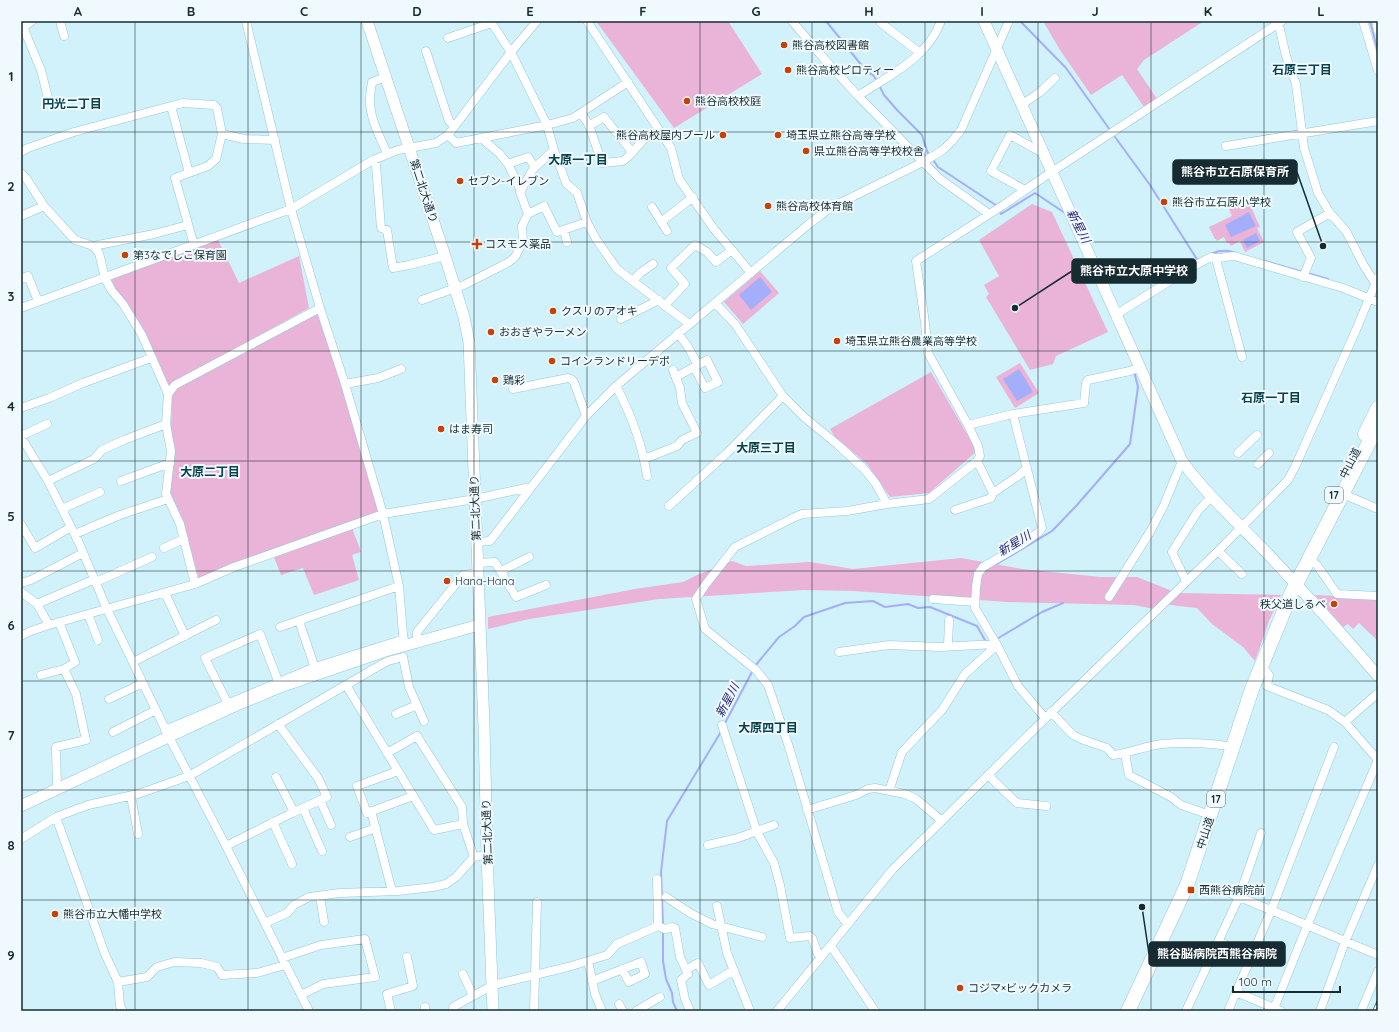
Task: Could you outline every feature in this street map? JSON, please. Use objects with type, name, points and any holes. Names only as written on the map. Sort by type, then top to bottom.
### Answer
[{"type":"highway","name":"中山道","points":[[1128,1011],[1187,885],[1260,667],[1299,587],[1308,559],[1378,408]]},
{"type":"highway","name":"中山道","points":[[1299,587],[1294,572],[1378,427]]},
{"type":"street","points":[[60,21],[64,36]]},
{"type":"street","points":[[246,21],[291,209],[383,514],[400,586],[404,642]]},
{"type":"street","name":"第二北大通り","points":[[368,21],[456,288],[469,342],[471,362],[493,1011]]},
{"type":"street","points":[[21,308],[291,209],[387,153],[409,147],[436,143],[448,135],[511,52],[537,21]]},
{"type":"street","points":[[587,21],[672,148],[679,179],[714,229],[751,272]]},
{"type":"street","points":[[792,21],[858,96],[925,160],[940,179],[992,213]]},
{"type":"street","points":[[858,96],[920,53],[928,45],[937,31],[941,21]]},
{"type":"street","points":[[984,21],[1116,312],[1137,368],[1182,461],[1212,496],[1299,587],[1378,676]]},
{"type":"street","points":[[476,542],[490,541],[586,416],[616,386],[715,302],[830,208],[943,150],[961,130],[1009,21]]},
{"type":"street","points":[[1362,21],[1378,70]]},
{"type":"street","points":[[1376,21],[1378,31]]},
{"type":"street","points":[[448,38],[491,22],[511,52],[547,125],[566,183],[577,193],[587,222],[596,239],[617,269],[689,324]]},
{"type":"street","points":[[777,1011],[893,869],[1045,718],[1218,551],[1288,480],[1295,467],[1377,279],[1373,280],[1369,275],[1346,232],[1330,213],[1318,193],[1307,160],[1301,134],[1296,84],[1286,56],[1280,22],[992,213],[916,261],[928,353],[978,446],[980,456],[977,461],[929,499],[847,511],[802,514],[795,516],[731,550],[696,599],[705,629],[754,669],[768,685],[838,912],[848,923]]},
{"type":"street","points":[[881,23],[920,53]]},
{"type":"street","points":[[26,24],[47,94]]},
{"type":"street","points":[[426,51],[448,121],[454,126]]},
{"type":"street","points":[[386,77],[372,82],[370,102],[371,111],[378,133],[387,153]]},
{"type":"street","points":[[1021,105],[1055,78]]},
{"type":"street","points":[[448,135],[456,143],[547,125],[573,118],[628,82]]},
{"type":"street","points":[[21,152],[28,148],[74,132],[183,103],[214,105],[217,108],[222,134],[216,159],[208,166],[175,178],[194,245]]},
{"type":"street","points":[[171,106],[189,173]]},
{"type":"street","points":[[581,113],[589,126],[602,163],[623,161],[644,140],[660,131]]},
{"type":"street","points":[[589,126],[604,117],[632,152]]},
{"type":"street","points":[[1226,146],[1378,121]]},
{"type":"street","points":[[222,134],[244,139],[275,140]]},
{"type":"street","points":[[1025,190],[991,172],[1010,135],[1039,151],[1043,150]]},
{"type":"street","points":[[481,138],[508,164],[521,191],[520,192],[528,214]]},
{"type":"street","points":[[521,191],[535,167],[554,150]]},
{"type":"street","points":[[508,164],[528,157],[535,167]]},
{"type":"street","points":[[373,160],[376,165],[381,228],[387,230],[393,268],[445,256]]},
{"type":"street","points":[[21,173],[26,178],[44,206],[75,240],[93,246],[154,234],[188,225]]},
{"type":"street","points":[[661,222],[693,197]]},
{"type":"street","points":[[21,216],[44,206]]},
{"type":"street","points":[[422,300],[456,288],[515,257],[523,241],[522,226],[528,214],[544,206],[557,232],[587,222]]},
{"type":"street","points":[[652,207],[667,231]]},
{"type":"street","points":[[1303,277],[1311,258],[1297,232],[1330,213]]},
{"type":"street","points":[[564,230],[567,242]]},
{"type":"street","points":[[621,319],[662,302],[685,284],[671,268],[696,245],[708,252],[716,262],[732,250]]},
{"type":"street","points":[[93,246],[99,253],[105,278],[112,291],[123,304],[142,335],[168,394],[166,424],[171,451],[166,494],[180,524],[195,584]]},
{"type":"street","points":[[1116,312],[1211,257],[1216,259],[1234,256],[1370,295],[1378,302]]},
{"type":"street","points":[[1216,259],[1242,358]]},
{"type":"street","points":[[633,281],[640,273],[653,264]]},
{"type":"street","points":[[21,279],[28,276],[38,301]]},
{"type":"street","points":[[715,302],[735,324],[784,396],[804,417],[865,470],[876,484],[887,504]]},
{"type":"street","points":[[168,394],[175,384],[320,308]]},
{"type":"street","points":[[644,459],[677,446],[682,440],[697,433],[682,403],[680,388],[674,374],[696,366],[688,347],[678,334]]},
{"type":"street","points":[[21,408],[151,358]]},
{"type":"street","points":[[968,425],[1013,414],[1084,403],[1086,383],[1088,380],[1137,368]]},
{"type":"street","points":[[345,384],[378,378],[401,369]]},
{"type":"street","points":[[513,389],[568,378],[571,379],[574,382],[586,416]]},
{"type":"street","points":[[616,386],[629,411],[644,459],[647,476]]},
{"type":"street","points":[[669,506],[727,453],[784,396]]},
{"type":"street","points":[[1013,414],[1042,528],[1039,532],[1018,546],[983,567],[978,574],[976,587],[976,608],[1018,686],[1045,718]]},
{"type":"street","points":[[46,424],[21,436],[24,449],[48,481],[73,531],[107,609],[167,733],[226,846],[308,1011]]},
{"type":"street","points":[[48,481],[94,459],[102,450],[166,424]]},
{"type":"street","points":[[1238,453],[1257,435]]},
{"type":"street","points":[[1258,464],[1269,453]]},
{"type":"street","points":[[977,461],[993,493]]},
{"type":"street","points":[[1109,597],[1150,532],[1164,505],[1182,461]]},
{"type":"street","points":[[121,480],[170,463]]},
{"type":"street","points":[[955,510],[991,498],[993,493],[1027,468]]},
{"type":"street","points":[[21,636],[31,631],[59,622],[195,584],[234,567],[383,514],[475,499],[526,488],[529,489]]},
{"type":"street","points":[[62,509],[100,492]]},
{"type":"street","points":[[1339,493],[1378,509]]},
{"type":"street","points":[[1186,581],[1172,552],[1198,511],[1212,496]]},
{"type":"street","points":[[21,524],[35,548],[73,531],[168,499]]},
{"type":"street","points":[[164,548],[184,539]]},
{"type":"street","points":[[1218,551],[1242,574]]},
{"type":"street","points":[[21,583],[31,580],[83,553]]},
{"type":"street","points":[[37,604],[152,557]]},
{"type":"street","points":[[501,571],[528,557]]},
{"type":"street","points":[[1308,559],[1317,565],[1337,594],[1378,596]]},
{"type":"street","points":[[417,642],[417,632],[463,575],[477,568],[495,562],[516,597],[546,585]]},
{"type":"street","points":[[280,627],[400,586]]},
{"type":"street","points":[[21,592],[37,604],[50,625]]},
{"type":"street","points":[[165,593],[185,636]]},
{"type":"street","points":[[933,599],[976,602]]},
{"type":"street","points":[[88,614],[98,640]]},
{"type":"street","points":[[133,662],[216,620]]},
{"type":"street","points":[[948,646],[949,620]]},
{"type":"street","points":[[299,621],[316,670]]},
{"type":"street","points":[[41,675],[64,669],[75,662],[59,622]]},
{"type":"street","points":[[21,806],[167,733],[279,684],[316,670],[404,642],[417,642],[479,625]]},
{"type":"street","points":[[229,705],[204,658],[260,634],[279,684]]},
{"type":"street","points":[[21,839],[56,817],[88,805],[131,796],[189,776],[346,685],[404,642]]},
{"type":"street","points":[[839,652],[889,645],[948,646],[995,642]]},
{"type":"street","points":[[889,791],[902,752],[943,708],[965,674],[995,642]]},
{"type":"street","points":[[316,670],[387,656],[403,657],[410,686],[424,721]]},
{"type":"street","points":[[1236,992],[1276,1010],[1307,926],[1378,760],[1345,722],[1328,710],[1267,686],[1269,675],[1260,667]]},
{"type":"street","points":[[57,788],[56,747],[86,740],[76,694],[64,669]]},
{"type":"street","points":[[110,699],[143,683]]},
{"type":"street","points":[[346,685],[434,830],[463,824]]},
{"type":"street","points":[[1345,722],[1378,693]]},
{"type":"street","points":[[396,714],[417,704]]},
{"type":"street","points":[[113,732],[156,710]]},
{"type":"street","points":[[1052,712],[1073,735],[1080,739],[1107,748],[1113,755],[1125,754],[1161,744],[1198,743],[1232,747]]},
{"type":"street","points":[[226,846],[327,797],[318,778],[278,724]]},
{"type":"street","points":[[723,727],[757,832],[774,863],[780,885],[790,938],[810,936],[818,954],[821,957]]},
{"type":"street","points":[[387,753],[417,736],[462,807],[463,824],[474,857]]},
{"type":"street","points":[[1228,1011],[1272,911],[1334,747]]},
{"type":"street","points":[[1125,754],[1129,774],[1172,797],[1181,805],[1210,815]]},
{"type":"street","points":[[398,771],[357,786],[367,813],[414,796]]},
{"type":"street","points":[[988,775],[1017,803],[1046,806]]},
{"type":"street","points":[[276,777],[294,812]]},
{"type":"street","points":[[806,810],[875,788],[905,794],[916,799],[942,821]]},
{"type":"street","points":[[131,796],[138,834]]},
{"type":"street","points":[[320,800],[331,825]]},
{"type":"street","points":[[303,808],[322,851]]},
{"type":"street","points":[[371,811],[392,891]]},
{"type":"street","points":[[56,817],[103,946],[118,982],[120,1006],[123,1011]]},
{"type":"street","points":[[273,822],[292,864]]},
{"type":"street","points":[[708,845],[738,838],[774,825]]},
{"type":"street","points":[[350,837],[376,828]]},
{"type":"street","points":[[1186,1011],[1208,964],[1217,960],[1225,944],[1217,944],[1239,897],[1261,833]]},
{"type":"street","points":[[265,923],[287,913],[294,905],[309,897],[340,893],[392,891],[433,887],[446,884],[456,877],[474,857],[487,855]]},
{"type":"street","points":[[1320,1011],[1345,942],[1378,865]]},
{"type":"street","points":[[658,879],[660,927]]},
{"type":"street","points":[[1223,890],[1378,956]]},
{"type":"street","points":[[320,896],[324,922]]},
{"type":"street","points":[[666,896],[690,913],[712,924],[762,937]]},
{"type":"street","points":[[534,1011],[537,902]]},
{"type":"street","points":[[717,906],[727,953],[750,1011]]},
{"type":"street","points":[[452,1011],[453,1008],[492,985],[568,968],[607,955],[618,944],[660,927],[673,927],[675,928],[680,957],[688,974],[681,980],[685,999],[690,1011]]},
{"type":"street","points":[[118,982],[146,977],[157,967],[174,962],[201,963],[217,967],[222,975],[257,973],[321,945],[365,939],[374,977],[323,984],[300,995]]},
{"type":"street","points":[[831,946],[875,1011]]},
{"type":"street","points":[[391,1011],[387,994],[413,986],[407,957]]},
{"type":"street","points":[[588,961],[595,994],[602,1011]]},
{"type":"street","points":[[686,970],[698,964],[709,985],[734,970]]},
{"type":"street","points":[[592,981],[622,969]]},
{"type":"street","points":[[1361,1011],[1378,971]]},
{"type":"street","points":[[463,974],[473,996]]},
{"type":"street","points":[[1368,994],[1375,990],[1378,982]]},
{"type":"street","points":[[636,1011],[660,997]]},
{"type":"shaded area","name":"熊谷高校校庭","points":[[596,21],[728,21],[762,74],[674,128]]},
{"type":"shaded area","points":[[1043,21],[1204,21],[1144,60],[1137,69],[1157,99],[1144,107],[1122,75],[1091,95],[1060,50]]},
{"type":"shaded area","points":[[1251,199],[1255,205],[1251,207],[1260,227],[1257,228],[1264,242],[1245,252],[1240,241],[1231,246],[1227,243],[1224,237],[1217,241],[1209,227],[1232,216],[1229,209]]},
{"type":"shaded area","points":[[1032,204],[1052,212],[1108,332],[1056,356],[1053,364],[1030,370],[986,297],[989,294],[984,285],[999,276],[979,240]]},
{"type":"shaded area","points":[[218,240],[239,283],[299,256],[309,308],[167,386],[110,280]]},
{"type":"shaded area","points":[[760,271],[779,293],[743,324],[724,302]]},
{"type":"shaded area","points":[[319,310],[379,513],[199,579],[182,521],[169,494],[172,397],[176,387]]},
{"type":"shaded area","points":[[1020,363],[1039,393],[1015,408],[996,377]]},
{"type":"shaded area","points":[[931,372],[977,451],[929,493],[890,497],[867,464],[835,437],[830,429]]},
{"type":"shaded area","points":[[352,528],[361,552],[352,555],[359,580],[314,595],[303,568],[281,575],[274,557]]},
{"type":"shaded area","points":[[961,558],[1022,569],[1101,577],[1137,577],[1172,591],[1154,609],[1134,605],[1007,602],[854,591],[803,590],[659,599],[529,619],[488,629],[488,617],[635,589],[683,582],[732,561],[746,566],[810,562],[853,569]]},
{"type":"shaded area","points":[[1179,593],[1281,595],[1269,621],[1255,661],[1243,647],[1212,624],[1197,608],[1162,604]]},
{"type":"shaded area","points":[[1315,595],[1378,598],[1378,641],[1359,623],[1353,629],[1348,624],[1343,627]]},
{"type":"water","points":[[1249,212],[1256,226],[1231,237],[1225,225]]},
{"type":"water","points":[[1256,233],[1260,241],[1247,248],[1243,240]]},
{"type":"water","points":[[760,277],[772,292],[751,310],[739,295]]},
{"type":"water","points":[[1019,369],[1033,392],[1017,401],[1003,379]]},
{"type":"waterway","name":"新星川","points":[[826,21],[867,72],[873,75],[877,81]]},
{"type":"waterway","points":[[1020,21],[1066,68],[1110,130]]},
{"type":"waterway","points":[[1370,21],[1378,52]]},
{"type":"waterway","name":"新星川","points":[[879,85],[884,95],[922,135],[929,155]]},
{"type":"waterway","points":[[1115,137],[1150,185],[1198,261]]},
{"type":"waterway","name":"新星川","points":[[932,158],[938,167],[997,206]]},
{"type":"waterway","name":"新星川","points":[[999,210],[1001,214],[1035,193],[1065,213]]},
{"type":"waterway","points":[[1211,254],[1224,251],[1236,253]]},
{"type":"waterway","points":[[1265,261],[1303,272]]},
{"type":"waterway","points":[[1307,273],[1328,279]]},
{"type":"waterway","name":"新星川","points":[[997,564],[1052,531],[1077,505],[1130,444],[1138,387],[1134,371]]},
{"type":"waterway","name":"新星川","points":[[755,666],[779,637],[795,626],[804,617],[845,603],[873,601],[885,607],[908,604],[918,608],[930,607],[977,626],[986,642]]},
{"type":"waterway","name":"新星川","points":[[995,640],[1042,612],[1063,603]]},
{"type":"waterway","name":"新星川","points":[[724,725],[753,670]]},
{"type":"waterway","name":"新星川","points":[[663,926],[661,872],[667,821],[722,730]]},
{"type":"waterway","name":"新星川","points":[[663,931],[663,961],[666,979],[677,1011]]},
{"type":"railway","points":[[1374,1011],[1378,1002]]},
{"type":"place","name":"熊谷高校図書館","points":[[784,45]]},
{"type":"place","name":"熊谷高校ピロティー","points":[[788,70]]},
{"type":"place","name":"熊谷高校校庭","points":[[687,101]]},
{"type":"place","name":"熊谷高校屋内プール","points":[[723,135]]},
{"type":"place","name":"埼玉県立熊谷高等学校","points":[[778,135]]},
{"type":"place","name":"県立熊谷高等学校校舎","points":[[806,151]]},
{"type":"place","name":"セブン-イレブン","points":[[460,181]]},
{"type":"place","name":"熊谷市立石原小学校","points":[[1164,202]]},
{"type":"place","name":"熊谷高校体育館","points":[[768,206]]},
{"type":"place","name":"コスモス薬品","points":[[477,244]]},
{"type":"place","name":"熊谷市立石原保育所","points":[[1323,246]]},
{"type":"place","name":"第3なでしこ保育園","points":[[125,255]]},
{"type":"place","name":"熊谷市立大原中学校","points":[[1015,308]]},
{"type":"place","name":"クスリのアオキ","points":[[553,311]]},
{"type":"place","name":"おおぎやラーメン","points":[[491,332]]},
{"type":"place","name":"埼玉県立熊谷農業高等学校","points":[[837,341]]},
{"type":"place","name":"コインランドリーデポ","points":[[552,361]]},
{"type":"place","name":"鶏彩","points":[[495,380]]},
{"type":"place","name":"はま寿司","points":[[441,429]]},
{"type":"place","name":"Hana-Hana","points":[[447,581]]},
{"type":"place","name":"秩父道しるべ","points":[[1334,604]]},
{"type":"place","name":"西熊谷病院前","points":[[1191,890]]},
{"type":"place","name":"熊谷脳病院西熊谷病院","points":[[1142,907]]},
{"type":"place","name":"熊谷市立大幡中学校","points":[[55,914]]},
{"type":"place","name":"コジマ×ビックカメラ","points":[[960,988]]},
{"type":"district","name":"石原三丁目","points":[[1302,69]]},
{"type":"district","name":"円光二丁目","points":[[72,103]]},
{"type":"district","name":"大原一丁目","points":[[578,159]]},
{"type":"district","name":"石原一丁目","points":[[1271,397]]},
{"type":"district","name":"大原三丁目","points":[[766,447]]},
{"type":"district","name":"大原二丁目","points":[[210,471]]},
{"type":"district","name":"大原四丁目","points":[[768,727]]}]
